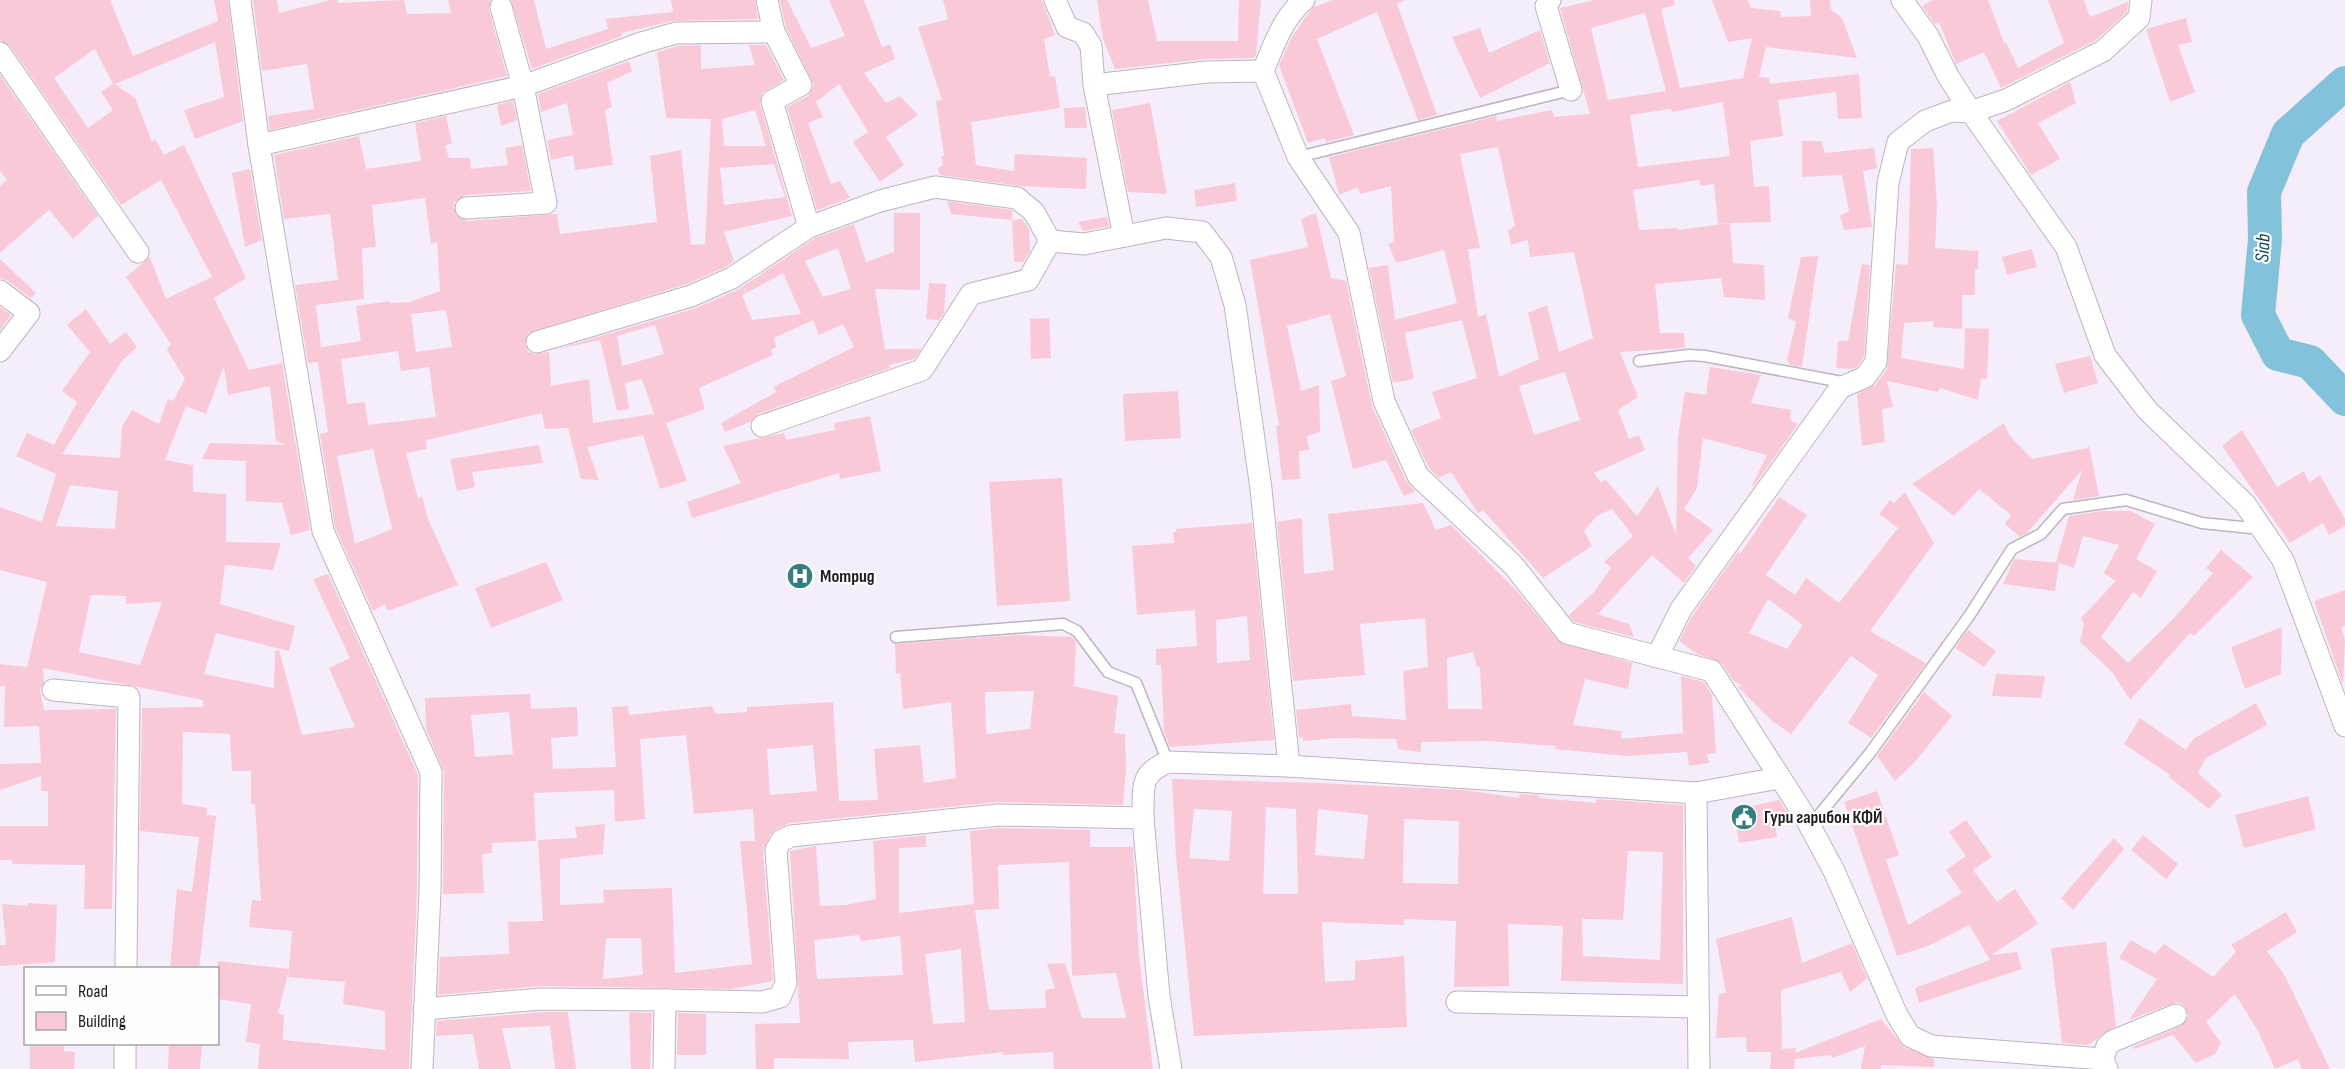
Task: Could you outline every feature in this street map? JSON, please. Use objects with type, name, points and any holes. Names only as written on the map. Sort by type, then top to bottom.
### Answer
[{"type":"street","points":[[240,0],[260,145],[323,531],[430,772],[430,892],[422,1069]]},
{"type":"street","points":[[767,0],[774,32],[801,85],[772,101],[809,226]]},
{"type":"street","points":[[1055,0],[1067,27],[1083,33],[1091,46],[1094,85],[1124,236]]},
{"type":"street","points":[[1304,0],[1295,7],[1278,35],[1263,71],[1298,157],[1349,233],[1384,401],[1418,476],[1513,565],[1567,633],[1712,671],[1809,826],[1834,871],[1897,1015],[1910,1036],[1931,1046],[2105,1064],[2107,1046],[2114,1041],[2176,1016]]},
{"type":"street","points":[[1550,0],[1546,6],[1571,90]]},
{"type":"street","points":[[1902,0],[1928,36],[1948,76],[1971,112],[2066,247],[2105,355],[2146,410],[2245,504],[2283,560],[2345,726]]},
{"type":"street","points":[[1657,657],[1681,609],[1840,388],[1865,377],[1876,362],[1888,183],[1898,142],[1925,121],[1952,111],[1971,112],[2006,100],[2103,51],[2139,18],[2141,0]]},
{"type":"street","points":[[466,208],[546,203],[523,86],[501,7]]},
{"type":"street","points":[[260,145],[523,86],[641,43],[676,33],[774,32]]},
{"type":"street","points":[[0,53],[138,252]]},
{"type":"street","points":[[1094,85],[1207,72],[1263,71]]},
{"type":"street","points":[[537,342],[691,296],[732,278],[809,226],[880,201],[935,187],[1017,198],[1034,212],[1050,241]]},
{"type":"street","points":[[1050,241],[1084,244],[1166,228],[1202,232],[1221,257],[1235,304],[1261,489],[1288,766]]},
{"type":"street","points":[[762,426],[922,370],[971,294],[1028,280],[1050,241]]},
{"type":"street","points":[[0,291],[29,313],[0,351]]},
{"type":"street","points":[[53,690],[129,697],[126,967]]},
{"type":"street","points":[[1171,1069],[1159,996],[1143,818],[1144,779],[1153,768],[1168,762],[1288,766],[1696,793],[1779,778]]},
{"type":"street","points":[[1696,793],[1699,1069]]},
{"type":"street","points":[[424,1009],[541,999],[763,1002],[780,997],[786,983],[776,850],[781,841],[791,836],[998,815],[1143,818]]},
{"type":"street","points":[[664,1069],[665,1000]]},
{"type":"street","points":[[1457,1002],[1698,1007]]},
{"type":"street","points":[[125,1045],[125,1069]]},
{"type":"lane","points":[[1298,157],[1571,90]]},
{"type":"lane","points":[[1639,361],[1689,355],[1850,383]]},
{"type":"lane","points":[[1809,826],[1870,753],[1969,616],[2012,549],[2041,534],[2063,509],[2126,500],[2202,523],[2262,530]]},
{"type":"lane","points":[[896,637],[1063,624],[1077,630],[1108,672],[1136,682],[1168,762]]},
{"type":"building","points":[[0,0],[110,0],[133,56],[218,21],[214,0],[228,0],[243,121],[195,139],[184,110],[224,97],[215,42],[115,84],[135,98],[152,142],[155,139],[164,155],[184,145],[246,278],[214,298],[249,370],[282,363],[310,530],[291,535],[282,503],[246,501],[246,461],[202,459],[210,443],[286,445],[276,441],[270,386],[228,395],[224,366],[206,414],[186,406],[165,460],[193,465],[193,492],[226,494],[226,542],[281,543],[273,570],[225,565],[220,604],[295,626],[289,651],[216,633],[204,674],[274,688],[275,651],[279,650],[302,735],[355,727],[329,668],[350,658],[313,579],[328,574],[418,775],[417,892],[409,1069],[258,1069],[260,1044],[246,1042],[251,1004],[219,999],[218,961],[289,969],[292,931],[249,927],[252,900],[261,901],[255,804],[251,804],[251,771],[232,771],[230,734],[183,732],[182,804],[207,808],[207,815],[216,816],[199,967],[170,967],[177,889],[192,892],[199,837],[140,831],[142,708],[203,707],[203,700],[43,668],[44,682],[40,689],[44,710],[116,709],[112,909],[84,909],[85,865],[12,864],[12,860],[0,860],[0,826],[48,826],[48,791],[41,791],[41,776],[0,790],[0,764],[41,763],[39,726],[4,727],[5,686],[0,686],[0,664],[27,667],[47,582],[0,570],[0,507],[42,522],[56,474],[16,456],[27,433],[54,445],[77,402],[62,391],[90,352],[67,325],[86,309],[110,344],[126,332],[137,347],[122,361],[62,454],[120,458],[122,427],[132,410],[159,424],[168,399],[173,401],[185,379],[167,350],[171,344],[126,277],[150,257],[166,299],[212,277],[161,180],[121,205],[10,46],[0,40]],"holes":[[[95,49],[113,84],[101,92],[113,110],[88,128],[54,78]],[[70,485],[118,491],[115,529],[56,526]],[[91,595],[126,596],[126,604],[162,602],[140,665],[79,652]],[[289,970],[288,977],[345,982],[343,1004],[385,1011],[385,1050],[283,1040],[284,1015],[278,1013]]]},
{"type":"building","points":[[253,0],[277,0],[279,13],[331,0],[338,0],[339,3],[404,0],[407,14],[451,13],[448,0],[491,0],[489,10],[507,76],[270,130],[268,116],[314,109],[307,64],[262,71]]},
{"type":"building","points":[[511,0],[534,0],[546,49],[608,29],[606,19],[673,12],[671,0],[755,0],[758,19],[673,21],[621,33],[622,36],[532,69]]},
{"type":"building","points":[[780,0],[787,0],[811,48],[845,36],[829,0],[864,0],[882,47],[890,44],[895,59],[864,73],[886,103],[900,96],[918,115],[886,137],[904,165],[880,182],[853,142],[868,132],[839,84],[816,102],[823,117],[808,123],[831,184],[840,181],[850,198],[817,210],[787,107],[808,96],[814,85],[786,28]]},
{"type":"building","points":[[943,0],[1042,0],[1055,35],[1044,39],[1050,77],[1055,76],[1060,108],[971,122],[976,165],[1014,171],[1015,154],[1087,158],[1086,189],[1020,186],[940,175],[938,168],[943,165],[941,157],[944,156],[936,101],[942,100],[918,27],[948,19]]},
{"type":"building","points":[[1097,0],[1148,0],[1157,41],[1238,41],[1239,0],[1261,0],[1256,54],[1254,58],[1206,59],[1115,69],[1103,39]]},
{"type":"building","points":[[1333,0],[1405,0],[1397,4],[1437,115],[1418,120],[1377,12],[1317,39],[1354,135],[1326,142],[1325,138],[1308,143],[1279,65],[1291,39],[1306,16],[1314,7]]},
{"type":"building","points":[[1595,0],[1674,0],[1675,5],[1661,9],[1680,88],[1743,78],[1752,38],[1728,42],[1712,0],[1747,0],[1751,8],[1780,11],[1781,17],[1811,16],[1810,0],[1830,0],[1831,10],[1842,18],[1857,58],[1766,47],[1759,77],[1769,78],[1770,84],[1859,74],[1862,118],[1838,119],[1836,92],[1778,100],[1783,136],[1750,141],[1754,187],[1769,186],[1771,222],[1730,223],[1733,263],[1764,265],[1765,300],[1724,297],[1721,278],[1655,284],[1660,333],[1684,333],[1685,348],[1620,352],[1638,397],[1618,410],[1629,439],[1639,435],[1645,450],[1594,473],[1601,483],[1605,479],[1637,516],[1658,486],[1676,535],[1678,437],[1685,392],[1706,395],[1710,367],[1761,375],[1751,403],[1791,410],[1790,420],[1798,424],[1754,486],[1752,485],[1767,455],[1703,438],[1697,488],[1684,509],[1713,530],[1688,558],[1696,566],[1684,583],[1652,555],[1598,614],[1629,624],[1634,637],[1574,622],[1569,615],[1594,592],[1611,568],[1604,562],[1633,536],[1612,509],[1597,516],[1584,531],[1592,546],[1543,578],[1483,510],[1478,513],[1451,472],[1439,478],[1429,468],[1411,430],[1441,418],[1432,392],[1477,378],[1462,320],[1405,333],[1414,379],[1393,383],[1369,268],[1388,265],[1395,320],[1457,303],[1444,250],[1396,263],[1388,244],[1394,242],[1391,186],[1360,194],[1358,187],[1339,195],[1329,157],[1496,116],[1497,121],[1551,110],[1555,117],[1590,114],[1560,8]],"holes":[[[1645,13],[1666,91],[1608,100],[1591,28]],[[1723,102],[1730,156],[1638,167],[1630,115],[1671,109],[1672,112]],[[1498,147],[1515,226],[1508,230],[1511,245],[1528,240],[1530,257],[1574,252],[1593,338],[1559,352],[1547,305],[1528,313],[1539,359],[1499,377],[1486,314],[1478,317],[1468,249],[1480,248],[1460,154]],[[1699,180],[1701,186],[1714,184],[1718,224],[1730,223],[1678,230],[1678,228],[1639,230],[1633,190]],[[1565,372],[1580,420],[1534,435],[1519,386]]]},
{"type":"building","points":[[1933,0],[1988,0],[2004,43],[2006,42],[2018,68],[2064,43],[2048,0],[2084,0],[2090,17],[2128,2],[2127,12],[2096,40],[2001,88],[1984,52],[1956,64],[1939,22],[1935,24],[1922,6]]},
{"type":"building","points":[[2186,18],[2192,42],[2178,45],[2195,92],[2170,102],[2146,29]]},
{"type":"building","points":[[1480,28],[1489,53],[1540,30],[1550,63],[1480,98],[1452,37]]},
{"type":"building","points":[[701,45],[701,69],[755,65],[749,45],[766,45],[784,80],[762,93],[760,104],[792,216],[724,232],[734,261],[726,267],[687,284],[528,333],[525,345],[529,352],[535,354],[549,352],[551,386],[589,379],[593,423],[654,414],[642,379],[625,383],[629,409],[617,411],[600,340],[557,349],[696,308],[739,289],[815,238],[854,224],[866,262],[894,252],[894,213],[920,213],[920,290],[875,289],[885,349],[921,349],[914,359],[889,365],[890,368],[758,414],[750,422],[725,432],[721,423],[776,392],[773,387],[854,347],[843,324],[819,335],[813,320],[774,338],[776,347],[771,350],[773,355],[699,388],[705,409],[666,423],[687,481],[660,489],[643,435],[587,447],[599,480],[581,479],[568,428],[545,429],[542,413],[426,440],[427,449],[406,453],[418,499],[422,496],[428,519],[458,585],[388,611],[385,604],[373,611],[335,527],[320,434],[328,432],[318,362],[308,363],[295,285],[338,280],[330,214],[284,219],[274,155],[359,136],[366,169],[421,161],[415,123],[446,116],[452,143],[445,146],[449,158],[470,158],[471,169],[508,165],[505,148],[522,145],[531,191],[465,195],[454,203],[456,215],[467,221],[557,214],[560,234],[657,222],[650,156],[681,150],[691,245],[705,244],[711,119],[666,118],[657,52],[678,46]],"holes":[[[755,110],[766,146],[724,146],[722,119]],[[774,164],[785,197],[724,205],[720,168]],[[425,198],[431,244],[437,242],[440,291],[410,302],[390,303],[390,301],[356,306],[361,341],[321,347],[316,305],[364,299],[362,248],[376,247],[372,205]],[[838,248],[851,289],[823,297],[805,261]],[[783,273],[801,314],[752,320],[742,295],[746,293],[743,287],[747,293]],[[446,310],[452,347],[416,352],[411,314]],[[655,325],[664,354],[622,366],[617,336]],[[398,351],[401,371],[429,367],[436,417],[368,425],[365,402],[347,404],[341,359]],[[373,449],[392,529],[355,544],[337,456]]]},
{"type":"building","points":[[629,61],[632,71],[607,83],[612,107],[605,110],[613,165],[575,170],[573,155],[551,160],[547,140],[573,135],[567,103],[541,112],[538,94]]},
{"type":"building","points":[[0,75],[98,216],[73,239],[49,210],[0,253],[0,186],[7,180],[0,171]]},
{"type":"building","points":[[2070,82],[2076,103],[2038,123],[2060,159],[2031,175],[1997,121]]},
{"type":"building","points":[[513,101],[517,120],[501,126],[497,105]]},
{"type":"building","points":[[1150,103],[1167,194],[1128,192],[1112,110]]},
{"type":"building","points":[[1085,107],[1087,128],[1065,128],[1064,108]]},
{"type":"building","points":[[1802,141],[1821,141],[1825,153],[1874,148],[1877,168],[1863,171],[1872,227],[1844,230],[1840,216],[1849,211],[1842,175],[1802,177]]},
{"type":"building","points":[[1933,148],[1937,205],[1935,248],[1978,251],[1975,295],[1962,295],[1962,329],[1933,327],[1934,321],[1904,323],[1901,358],[1964,369],[1965,328],[1989,329],[1987,379],[1981,379],[1978,400],[1940,388],[1938,392],[1887,381],[1893,407],[1882,409],[1885,442],[1862,446],[1857,394],[1875,385],[1887,369],[1896,264],[1908,265],[1911,149]]},
{"type":"building","points":[[250,169],[262,240],[245,247],[232,173]]},
{"type":"building","points":[[1235,183],[1237,201],[1196,207],[1194,190]]},
{"type":"building","points":[[947,201],[1012,210],[1012,220],[951,214]]},
{"type":"building","points":[[1316,213],[1331,278],[1346,281],[1372,406],[1406,481],[1415,491],[1404,496],[1386,460],[1353,469],[1331,381],[1346,376],[1330,314],[1287,326],[1301,391],[1319,385],[1320,432],[1307,436],[1309,450],[1299,451],[1300,479],[1282,480],[1276,426],[1279,425],[1250,260],[1308,247],[1301,219]]},
{"type":"building","points":[[1107,217],[1109,226],[1083,231],[1078,222]]},
{"type":"building","points":[[1022,219],[1029,229],[1030,251],[1023,262],[1014,262],[1012,220]]},
{"type":"building","points":[[2032,249],[2037,267],[2007,275],[2002,257]]},
{"type":"building","points":[[1818,256],[1802,367],[1790,365],[1787,360],[1796,322],[1788,318],[1801,257]]},
{"type":"building","points":[[0,259],[36,293],[31,298],[8,281],[0,278]]},
{"type":"building","points":[[1862,264],[1870,265],[1864,357],[1857,367],[1836,368],[1838,341],[1848,341]]},
{"type":"building","points":[[929,283],[946,284],[944,313],[939,320],[926,319]]},
{"type":"building","points":[[0,307],[11,315],[0,330]]},
{"type":"building","points":[[1049,318],[1051,358],[1031,359],[1030,319]]},
{"type":"building","points":[[2090,356],[2098,383],[2064,393],[2055,364]]},
{"type":"building","points":[[1178,391],[1181,438],[1125,441],[1123,394]]},
{"type":"building","points":[[870,416],[881,471],[840,479],[839,473],[692,518],[687,502],[741,483],[723,446],[784,433],[786,440],[835,430],[834,423]]},
{"type":"building","points":[[2004,423],[2009,435],[2032,459],[2088,448],[2089,445],[2099,496],[2073,500],[2082,470],[2026,534],[2020,537],[2005,524],[2011,515],[1979,489],[1954,516],[1912,484]]},
{"type":"building","points":[[2242,430],[2277,487],[2304,471],[2309,483],[2320,475],[2345,519],[2345,526],[2329,535],[2323,523],[2290,543],[2222,446]]},
{"type":"building","points":[[539,445],[543,463],[472,472],[475,487],[457,491],[450,459]]},
{"type":"building","points":[[1062,478],[1070,601],[997,606],[989,482]]},
{"type":"building","points":[[1905,492],[1934,543],[1870,631],[1926,663],[1871,738],[1848,723],[1878,675],[1851,656],[1791,734],[1772,721],[1737,686],[1743,687],[1733,680],[1722,664],[1697,654],[1679,641],[1692,616],[1738,552],[1740,554],[1779,497],[1807,515],[1766,575],[1795,595],[1806,578],[1839,603],[1898,528],[1879,514],[1890,500],[1894,503]],"holes":[[[1768,599],[1803,625],[1787,649],[1749,633]]]},
{"type":"building","points":[[1423,503],[1436,530],[1451,525],[1519,593],[1558,641],[1632,663],[1628,689],[1585,679],[1573,725],[1622,731],[1621,739],[1683,733],[1681,676],[1704,682],[1712,695],[1716,753],[1707,754],[1709,763],[1689,766],[1687,752],[1627,756],[1555,749],[1556,746],[1488,741],[1421,742],[1421,752],[1398,749],[1396,739],[1335,738],[1303,741],[1303,737],[1299,738],[1296,710],[1351,704],[1352,716],[1406,720],[1403,671],[1428,667],[1425,618],[1360,624],[1365,675],[1293,681],[1277,522],[1302,518],[1304,574],[1334,570],[1328,514]],"holes":[[[1473,652],[1477,667],[1480,667],[1482,709],[1448,709],[1447,658]]]},
{"type":"building","points":[[2102,511],[2131,511],[2155,524],[2136,559],[2157,571],[2141,598],[2133,592],[2101,637],[2128,663],[2174,618],[2213,573],[2206,568],[2221,550],[2253,577],[2194,636],[2190,633],[2130,700],[2112,672],[2080,642],[2084,624],[2081,618],[2116,581],[2104,573],[2119,545],[2083,536],[2074,568],[2056,562],[2069,516]]},
{"type":"building","points":[[1252,523],[1274,740],[1170,747],[1164,732],[1161,665],[1156,665],[1156,649],[1197,646],[1195,610],[1137,615],[1132,546],[1174,543],[1173,532],[1176,532],[1176,529]],"holes":[[[1247,616],[1250,660],[1217,663],[1216,620]]]},
{"type":"building","points":[[2014,559],[2059,563],[2055,591],[2003,584]]},
{"type":"building","points":[[546,562],[563,600],[491,628],[475,588]]},
{"type":"building","points":[[2345,590],[2345,626],[2341,627],[2345,640],[2343,685],[2314,601]]},
{"type":"building","points":[[2282,627],[2281,674],[2245,689],[2231,647]]},
{"type":"building","points":[[1968,630],[1996,651],[1984,667],[1955,648]]},
{"type":"building","points":[[1017,635],[1072,637],[1076,642],[1074,686],[1118,696],[1114,733],[1125,734],[1126,768],[1123,805],[997,802],[790,823],[775,830],[770,835],[763,851],[773,981],[731,989],[541,986],[438,995],[440,957],[509,954],[508,922],[543,921],[538,840],[577,838],[575,827],[605,824],[603,854],[560,859],[560,905],[604,903],[603,890],[672,888],[675,973],[752,964],[740,841],[755,841],[753,809],[694,814],[686,735],[640,739],[645,819],[615,822],[614,790],[534,793],[536,841],[492,843],[492,853],[482,854],[484,893],[443,894],[444,772],[426,729],[425,698],[530,694],[531,709],[577,707],[578,736],[551,738],[553,769],[616,767],[612,707],[628,706],[629,715],[712,706],[716,714],[747,712],[747,707],[833,702],[839,801],[878,800],[874,749],[920,745],[924,783],[956,778],[951,702],[903,709],[900,673],[896,674],[895,644]],"holes":[[[1034,691],[1030,729],[986,734],[985,692]],[[509,712],[513,754],[475,757],[471,715]],[[813,745],[817,791],[770,795],[767,749]],[[606,938],[641,938],[643,975],[603,979]]]},
{"type":"building","points":[[1996,674],[2045,676],[2041,698],[1992,696]]},
{"type":"building","points":[[1924,692],[1952,716],[1914,763],[1895,781],[1877,756]]},
{"type":"building","points":[[2256,703],[2267,725],[2206,758],[2198,773],[2222,795],[2209,809],[2169,777],[2170,775],[2124,744],[2140,718],[2186,750],[2193,739]]},
{"type":"building","points":[[1172,779],[1464,790],[1519,798],[1520,794],[1596,803],[1596,799],[1683,805],[1683,984],[1561,981],[1563,926],[1508,924],[1509,986],[1454,987],[1456,921],[1404,919],[1404,925],[1322,922],[1325,982],[1355,980],[1355,961],[1404,956],[1407,1027],[1194,1036],[1176,857]],"holes":[[[1266,807],[1296,809],[1298,894],[1263,894]],[[1194,809],[1232,811],[1229,861],[1189,858]],[[1318,809],[1368,815],[1364,859],[1315,855]],[[1404,819],[1459,821],[1458,884],[1403,883]],[[1628,851],[1663,852],[1660,960],[1583,956],[1582,919],[1623,920]]]},
{"type":"building","points":[[1877,791],[1899,855],[1886,860],[1908,925],[1962,893],[1946,870],[1966,856],[1949,832],[1966,820],[1992,857],[1973,870],[1997,902],[2015,889],[2038,924],[1991,955],[2017,952],[2022,969],[1919,1003],[1915,988],[1990,960],[1969,925],[1928,946],[1897,956],[1844,802]]},
{"type":"building","points":[[2308,796],[2316,829],[2244,848],[2235,815]]},
{"type":"building","points":[[1779,800],[1791,818],[1775,822],[1777,837],[1739,843],[1734,810]]},
{"type":"building","points":[[999,828],[1090,830],[1090,847],[1133,847],[1139,956],[1153,1069],[1054,1069],[1053,1052],[1003,1055],[1003,1052],[915,1062],[913,1040],[848,1042],[849,1059],[774,1058],[774,1069],[756,1069],[755,1024],[800,1023],[790,851],[816,846],[820,906],[846,905],[876,899],[873,841],[926,835],[926,847],[899,848],[899,913],[974,904],[970,831]],"holes":[[[1069,862],[1072,976],[1116,973],[1126,1018],[1082,1018],[1065,963],[1047,964],[1055,988],[1045,990],[1046,1008],[989,1010],[975,910],[999,909],[998,865]],[[859,935],[861,941],[900,936],[903,975],[817,979],[814,940]],[[961,949],[965,1022],[933,1024],[925,954]]]},
{"type":"building","points":[[2143,835],[2178,864],[2166,879],[2131,850]]},
{"type":"building","points":[[2114,838],[2124,849],[2073,910],[2061,898]]},
{"type":"building","points":[[28,903],[57,905],[55,962],[0,966],[0,945],[6,945],[2,904],[28,906]]},
{"type":"building","points":[[2286,912],[2297,932],[2267,951],[2285,976],[2330,1069],[2302,1069],[2298,1059],[2275,1069],[2258,1031],[2235,994],[2206,1022],[2221,1043],[2215,1054],[2196,1063],[2173,1035],[2134,1049],[2133,1047],[2181,1026],[2189,1016],[2184,1005],[2177,1002],[2129,1020],[2157,979],[2119,958],[2131,940],[2155,954],[2164,944],[2213,977],[2236,952],[2231,945]]},
{"type":"building","points":[[1792,917],[1802,963],[1852,943],[1867,978],[1850,992],[1841,972],[1781,990],[1782,1049],[1796,1048],[1795,1053],[1881,1019],[1904,1047],[1934,1059],[1934,1067],[1881,1065],[1881,1069],[1861,1069],[1865,1046],[1832,1058],[1831,1055],[1795,1059],[1794,1069],[1770,1069],[1771,1052],[1747,1052],[1746,1037],[1716,1038],[1719,994],[1726,993],[1716,939]]},
{"type":"building","points":[[2106,942],[2116,1026],[2088,1045],[2062,1043],[2051,948]]},
{"type":"building","points":[[568,1012],[576,1069],[555,1069],[550,1026],[502,1028],[511,1069],[479,1069],[473,1034],[436,1036],[437,1021]]},
{"type":"building","points":[[629,1012],[652,1013],[650,1069],[631,1069]]},
{"type":"building","points":[[678,1013],[706,1014],[706,1055],[677,1055]]},
{"type":"building","points":[[30,1045],[64,1045],[64,1051],[75,1052],[74,1069],[30,1069]]},
{"type":"building","points":[[169,1045],[202,1045],[200,1069],[168,1069]]},
{"type":"waterway","name":"Siab","points":[[2345,83],[2288,134],[2264,192],[2265,239],[2258,315],[2278,354],[2310,362],[2345,399]]},
{"type":"place","name":"Мотрид","points":[[800,576]]},
{"type":"place","name":"Гури гарибон КФЙ","points":[[1744,817]]}]
